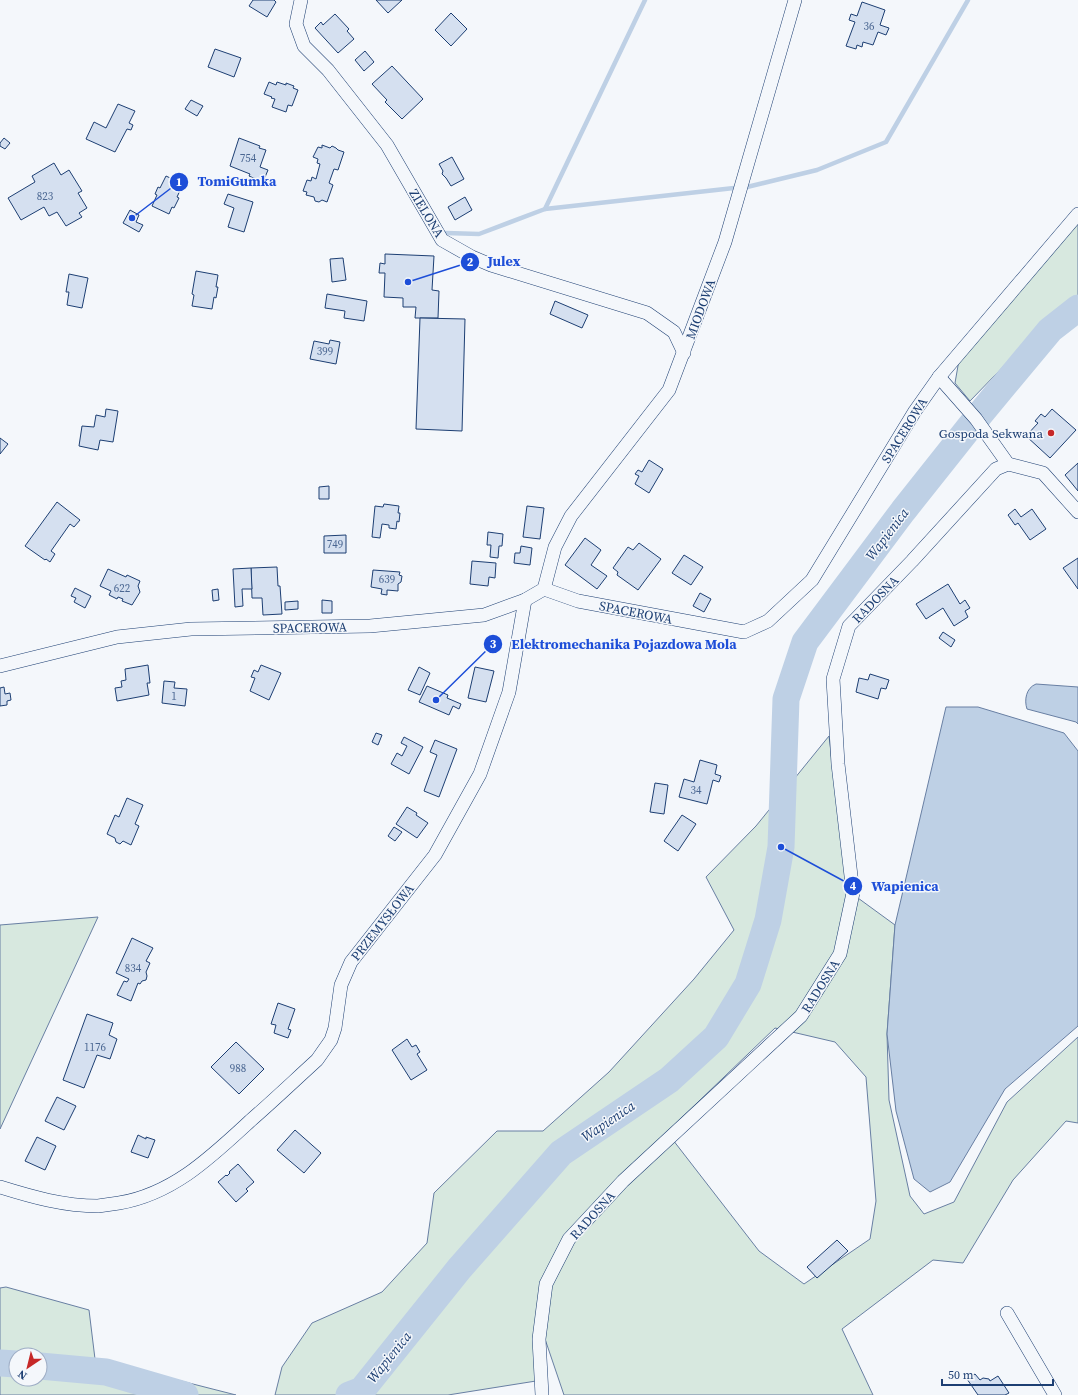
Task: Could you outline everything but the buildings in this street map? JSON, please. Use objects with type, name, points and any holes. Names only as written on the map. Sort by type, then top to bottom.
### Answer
[{"type":"street","name":"ZIELONA","points":[[301,0],[296,24],[304,46],[328,70],[387,145],[442,240],[472,257],[491,265],[647,313],[674,332],[684,353]]},
{"type":"street","name":"MIODOWA","points":[[544,589],[555,547],[571,516],[669,390],[725,242],[795,0]]},
{"type":"street","name":"SPACEROWA","points":[[0,666],[117,637],[190,629],[370,626],[484,615],[525,600],[544,589],[578,601],[744,632],[768,621],[812,580],[915,411],[939,377],[1078,214]]},
{"type":"street","points":[[939,377],[976,419],[1008,464],[1043,473],[1078,512]]},
{"type":"street","name":"RADOSNA","points":[[542,1395],[539,1339],[546,1284],[569,1239],[623,1181],[801,1016],[840,954],[854,893],[838,764],[833,679],[849,626],[912,561],[996,469],[1008,464]]},
{"type":"street","name":"PRZEMYSŁOWA","points":[[0,1187],[34,1197],[75,1205],[99,1206],[133,1200],[152,1194],[170,1185],[207,1160],[317,1060],[325,1050],[333,1034],[341,985],[351,962],[435,855],[480,774],[509,692],[525,600]]},
{"type":"street","points":[[1007,1313],[1055,1395]]},
{"type":"shaded area","points":[[1078,221],[1078,295],[1056,312],[970,401],[955,383],[959,360]]},
{"type":"shaded area","points":[[829,736],[847,890],[895,925],[887,1034],[889,1100],[910,1196],[924,1214],[954,1202],[1007,1102],[1078,1037],[1078,1123],[1066,1121],[1013,1180],[963,1263],[933,1260],[842,1329],[873,1395],[564,1395],[545,1339],[551,1285],[573,1241],[626,1185],[673,1140],[759,1251],[804,1284],[870,1239],[876,1201],[866,1077],[835,1042],[775,1028],[620,1177],[542,1283],[536,1381],[448,1395],[275,1395],[282,1367],[312,1323],[382,1292],[427,1243],[434,1193],[497,1131],[543,1131],[609,1072],[694,979],[734,930],[706,877],[756,826]]},
{"type":"shaded area","points":[[98,917],[0,1129],[0,925]]},
{"type":"shaded area","points":[[6,1287],[89,1310],[95,1359],[236,1395],[0,1395],[0,1288]]},
{"type":"water","points":[[1036,684],[1078,687],[1078,724],[1076,722],[1027,709],[1026,702],[1028,691]]},
{"type":"water","points":[[946,707],[978,707],[1064,733],[1078,751],[1078,1026],[1005,1089],[950,1182],[930,1192],[914,1179],[896,1111],[887,1034],[895,925]]},
{"type":"waterway","points":[[545,209],[645,0]]},
{"type":"waterway","points":[[747,187],[817,170],[886,142],[968,0]]},
{"type":"waterway","points":[[446,233],[479,234],[545,209],[734,188]]},
{"type":"waterway","name":"Wapienica","points":[[349,1395],[362,1390],[459,1269],[561,1153],[669,1080],[716,1037],[748,984],[768,920],[781,847],[786,699],[805,642],[903,511],[976,419],[1050,330],[1078,308]]},
{"type":"waterway","name":"Wapienica","points":[[0,1363],[8,1364]]},
{"type":"waterway","name":"Wapienica","points":[[48,1367],[106,1372],[185,1395]]},
{"type":"place","name":"TomiGumka","points":[[132,218]]},
{"type":"place","name":"Julex","points":[[408,282]]},
{"type":"place","name":"Gospoda Sekwana","points":[[1051,433]]},
{"type":"place","name":"Elektromechanika Pojazdowa Mola","points":[[436,700]]},
{"type":"place","name":"Wapienica","points":[[781,847]]}]
